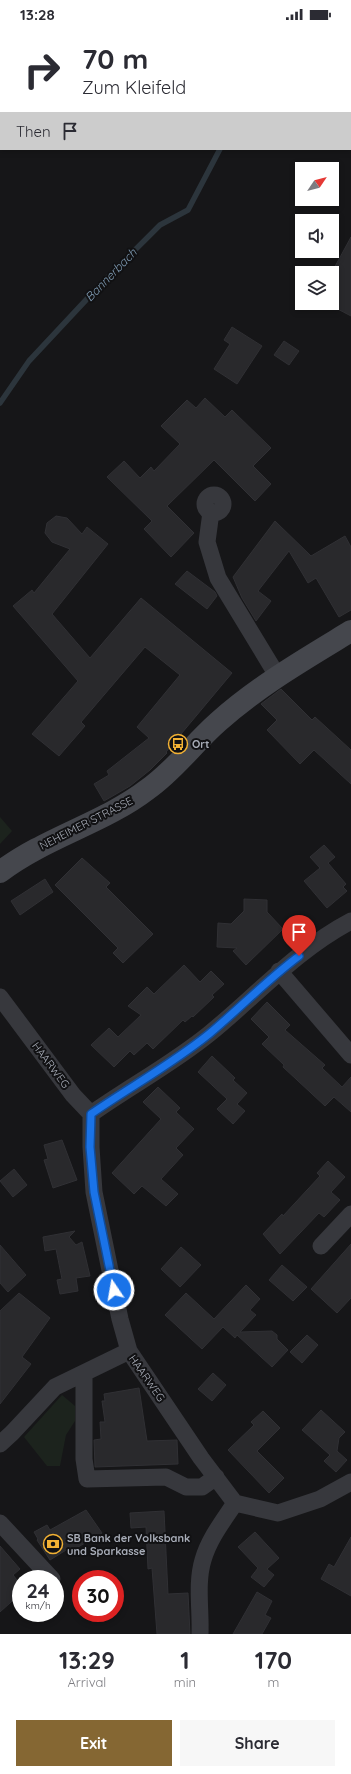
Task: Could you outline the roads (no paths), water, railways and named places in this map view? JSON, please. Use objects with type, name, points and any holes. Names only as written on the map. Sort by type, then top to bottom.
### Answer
[{"type":"main road","name":"NEHEIMER STRASSE","points":[[0,872],[12,862],[48,842],[130,802],[173,768],[217,722],[240,703],[351,631]]},
{"type":"street","points":[[211,512],[207,542],[218,578],[278,677]]},
{"type":"street","points":[[91,1114],[176,1059],[209,1034],[279,971],[308,948],[351,921]]},
{"type":"street","points":[[279,971],[351,1055]]},
{"type":"street","name":"HAARWEG","points":[[0,997],[73,1094],[91,1114],[90,1147],[94,1192],[120,1319],[129,1351],[235,1503]]},
{"type":"street","points":[[321,1246],[351,1214]]},
{"type":"street","points":[[0,1444],[55,1387],[129,1351]]},
{"type":"street","points":[[84,1373],[84,1459],[87,1479],[166,1477],[186,1488],[202,1487],[216,1477]]},
{"type":"street","points":[[200,1634],[200,1580],[203,1560],[210,1543],[235,1503],[278,1513],[320,1499],[351,1482]]},
{"type":"street","points":[[0,1523],[44,1570]]},
{"type":"waterway","name":"Bannerbach","points":[[0,403],[29,361],[100,285],[160,225],[188,210],[219,150]]},
{"type":"place","name":"Ort","points":[[178,744]]},
{"type":"place","name":"SB Bank der Volksbank und Sparkasse","points":[[53,1544]]}]
